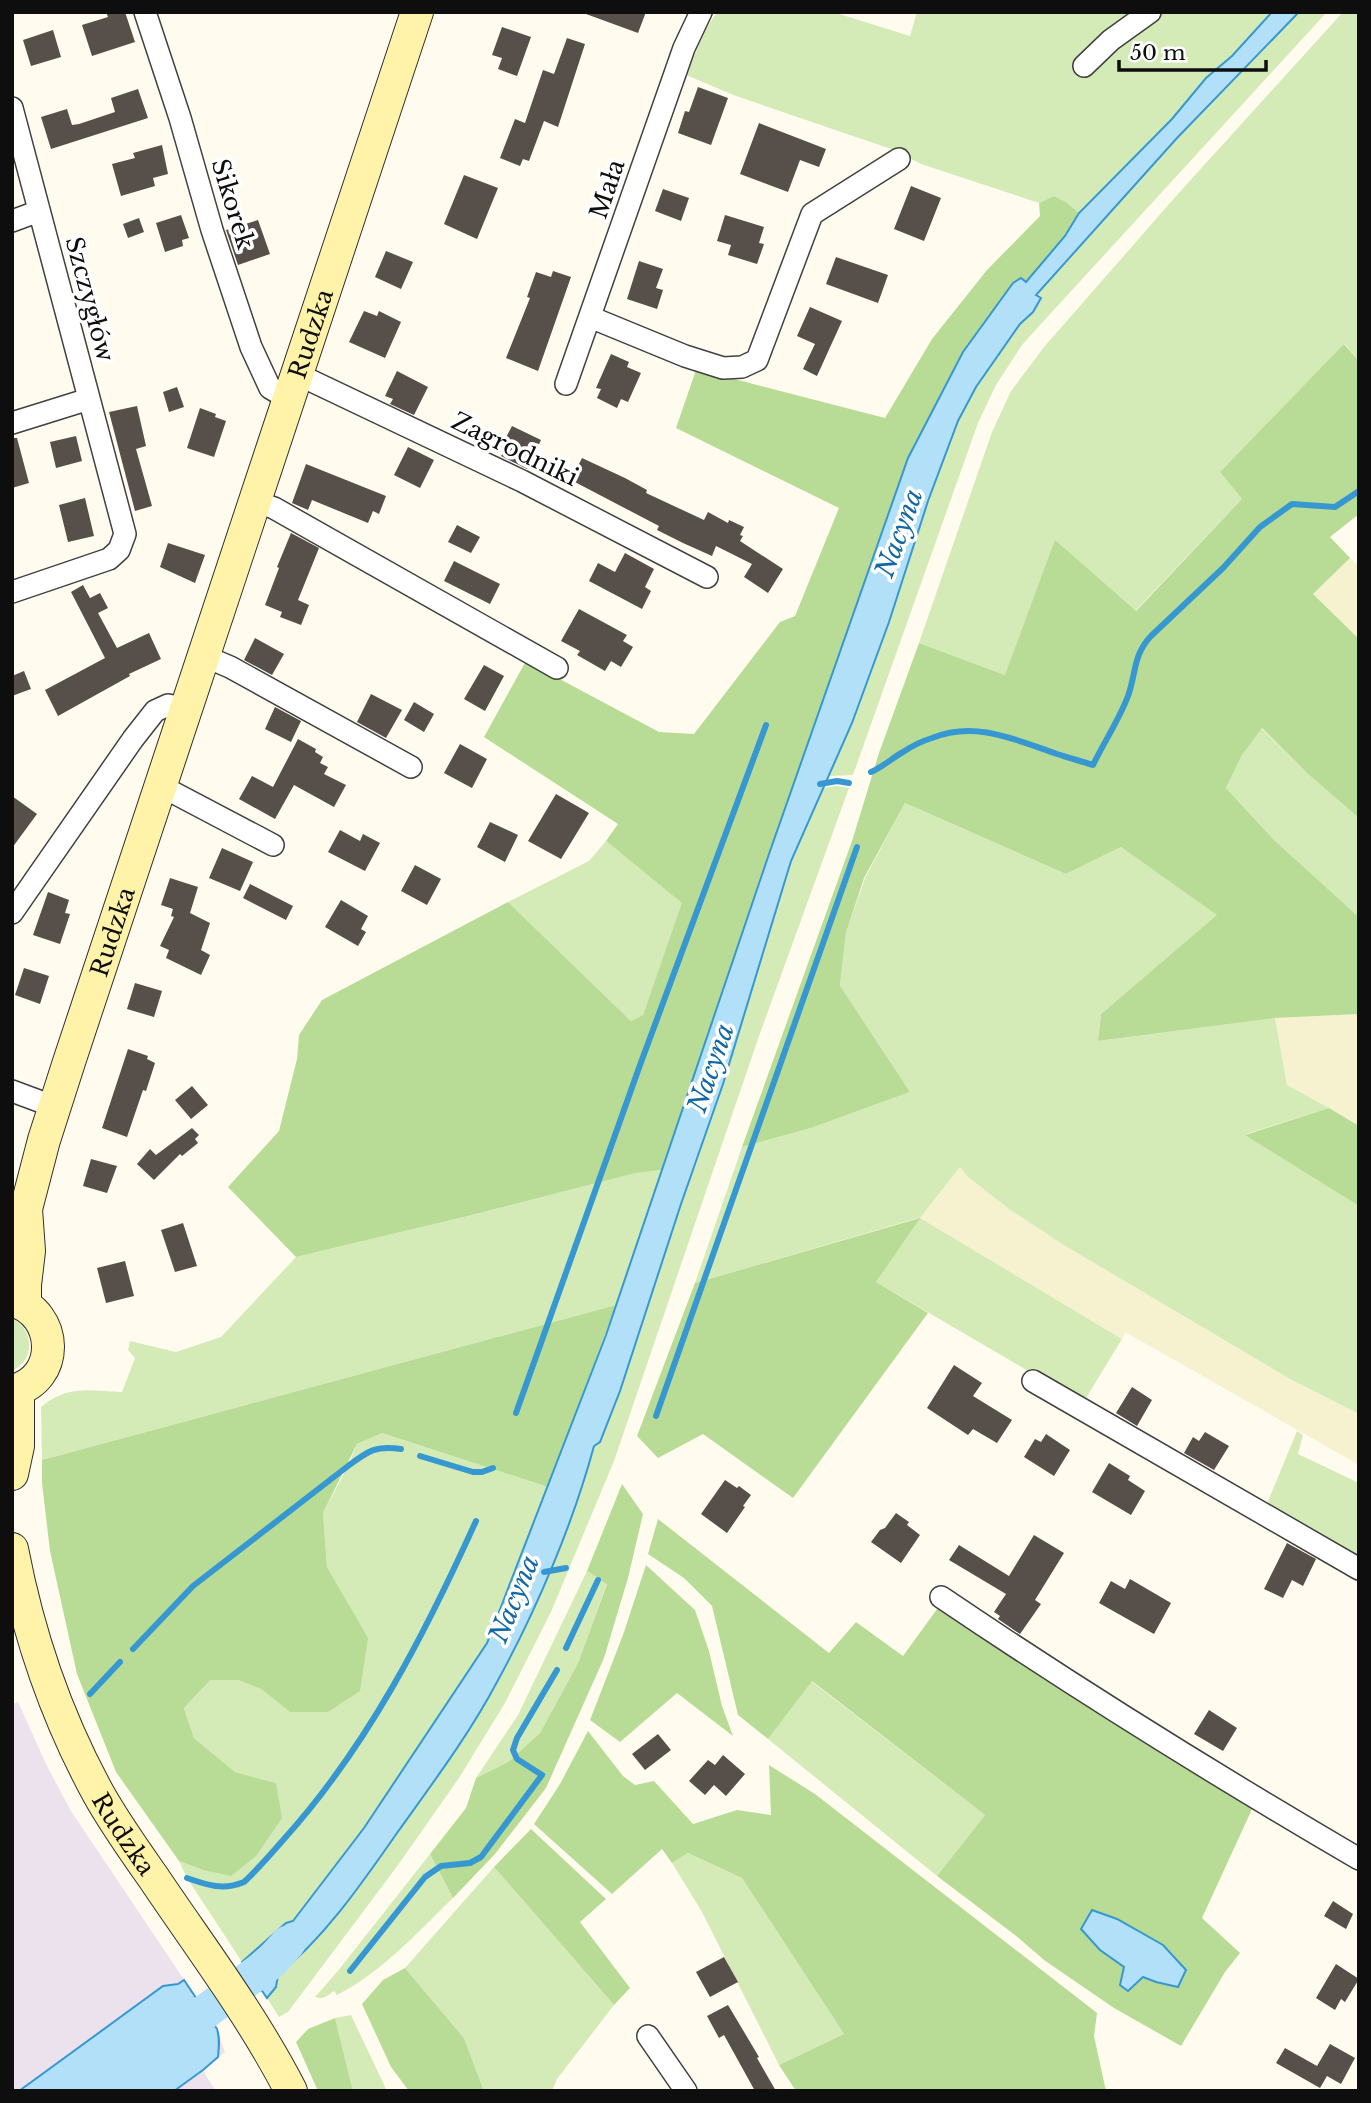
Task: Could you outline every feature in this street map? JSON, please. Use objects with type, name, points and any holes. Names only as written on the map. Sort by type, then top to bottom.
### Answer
[{"type":"main road","name":"Rudzka","points":[[19,1303],[25,1285],[29,1251],[19,1222],[417,12]]},
{"type":"main road","points":[[12,1474],[18,1446],[15,1391],[36,1378],[47,1359],[49,1348],[44,1327],[33,1311],[19,1303]]},
{"type":"main road","name":"Rudzka","points":[[12,1549],[43,1664],[78,1755],[120,1830],[254,2026],[291,2091]]},
{"type":"street","name":"Sikorek","points":[[145,12],[251,347],[270,388],[293,386]]},
{"type":"street","name":"Mała","points":[[566,384],[684,48],[701,12]]},
{"type":"street","points":[[1084,65],[1111,40],[1150,12]]},
{"type":"street","name":"Szczygłów","points":[[12,108],[125,528],[125,540],[117,554],[110,559],[12,592]]},
{"type":"street","points":[[590,317],[685,356],[723,368],[742,368],[757,360],[812,214],[899,159]]},
{"type":"street","name":"Szczygłów","points":[[12,221],[39,211]]},
{"type":"street","name":"Zagrodniki","points":[[293,386],[522,481],[707,577]]},
{"type":"street","name":"Szczygłów","points":[[12,423],[89,399]]},
{"type":"street","points":[[255,501],[274,508],[557,668]]},
{"type":"street","points":[[204,656],[230,667],[411,766]]},
{"type":"street","points":[[13,912],[155,711],[167,705],[186,709]]},
{"type":"street","points":[[161,786],[273,845]]},
{"type":"street","points":[[12,1091],[55,1107]]},
{"type":"street","points":[[1034,1381],[1359,1569]]},
{"type":"street","points":[[942,1597],[1020,1650],[1259,1800],[1359,1859]]},
{"type":"street","points":[[648,2036],[686,2091]]},
{"type":"shaded area","points":[[1350,558],[1359,566],[1359,639],[1313,594]]},
{"type":"shaded area","points":[[1359,1014],[1359,1126],[1287,1085],[1275,1018]]},
{"type":"shaded area","points":[[960,1167],[968,1177],[1009,1209],[1062,1244],[1290,1379],[1359,1414],[1359,1465],[1125,1332],[1122,1339],[920,1218]]},
{"type":"shaded area","points":[[18,1702],[71,1811],[217,2029],[225,2052],[203,2071],[216,2091],[12,2091],[12,1704]]},
{"type":"green space","points":[[717,12],[833,12],[910,36],[917,12],[1272,12],[1079,213],[1054,196],[1039,203],[921,164],[894,150],[736,96],[686,75],[705,31]]},
{"type":"green space","points":[[1299,12],[1327,12],[1022,345],[996,385],[978,423],[853,775],[829,776],[852,723],[889,622],[928,501],[958,421],[976,387],[1020,324],[1034,312],[1036,295],[1177,138]]},
{"type":"green space","points":[[1343,12],[1359,12],[1359,361],[1345,344],[1220,472],[1242,499],[1135,611],[1005,675],[919,643],[992,432],[1011,391],[1044,347],[1177,195]]},
{"type":"green space","points":[[1054,196],[1079,213],[1065,236],[1026,283],[908,458],[662,1170],[636,1173],[296,1257],[228,1187],[279,1131],[297,1059],[299,1035],[322,1000],[508,902],[631,1021],[643,1015],[682,903],[606,841],[618,824],[484,737],[526,661],[659,732],[694,734],[780,622],[795,616],[839,508],[676,428],[697,367],[885,418],[932,339],[987,270],[1040,216],[1039,203]]},
{"type":"green space","points":[[1344,344],[1359,361],[1359,514],[1330,537],[1350,558],[1313,594],[1359,639],[1359,818],[1308,774],[1262,728],[1242,755],[1226,788],[1274,840],[1359,917],[1359,1014],[1275,1018],[1098,1041],[1101,1014],[1217,915],[1121,847],[1066,874],[905,803],[864,878],[846,933],[840,986],[910,1092],[811,1128],[742,1147],[852,841],[879,753],[919,643],[1005,675],[1055,540],[1136,611],[1242,499],[1220,472]]},
{"type":"green space","points":[[1261,728],[1359,818],[1359,917],[1274,840],[1226,788],[1242,755]]},
{"type":"green space","points":[[824,788],[849,788],[759,1036],[614,1461],[551,1612],[505,1703],[459,1778],[288,2012],[279,2017],[267,1998],[276,1987],[278,1975],[295,1961],[355,1893],[476,1718],[529,1619],[584,1484],[594,1446],[631,1358],[723,1084],[791,861]]},
{"type":"green space","points":[[905,803],[1066,874],[1121,847],[1218,915],[1101,1014],[1098,1041],[1275,1018],[1287,1085],[1329,1108],[1246,1134],[1359,1206],[1359,1414],[1290,1379],[1062,1244],[1009,1209],[968,1177],[960,1167],[920,1218],[1122,1339],[1083,1403],[876,1282],[918,1218],[695,1283],[742,1147],[811,1128],[910,1092],[840,987],[846,933],[865,878]]},
{"type":"green space","points":[[606,841],[683,903],[643,1015],[631,1021],[508,902],[589,861]]},
{"type":"green space","points":[[1329,1108],[1359,1126],[1359,1206],[1245,1135]]},
{"type":"green space","points":[[662,1170],[616,1305],[42,1460],[41,1407],[61,1395],[80,1390],[122,1392],[135,1358],[128,1350],[130,1341],[176,1352],[221,1337],[296,1257],[636,1173]]},
{"type":"green space","points":[[920,1218],[876,1282],[928,1313],[793,1498],[703,1434],[658,1458],[637,1436],[695,1283]]},
{"type":"green space","points":[[616,1305],[548,1487],[382,1433],[357,1444],[323,1513],[327,1567],[368,1638],[360,1691],[328,1712],[290,1712],[261,1689],[238,1680],[210,1680],[184,1708],[194,1738],[235,1772],[276,1783],[282,1818],[256,1856],[231,1876],[179,1861],[116,1772],[77,1674],[50,1551],[42,1460]]},
{"type":"green space","points":[[12,1318],[25,1330],[29,1344],[25,1359],[12,1371]]},
{"type":"green space","points":[[1297,1431],[1303,1435],[1298,1454],[1359,1483],[1359,1563],[1264,1511]]},
{"type":"green space","points":[[382,1433],[548,1487],[487,1643],[364,1828],[293,1921],[286,1923],[242,1962],[187,1878],[179,1861],[203,1870],[276,1783],[235,1772],[194,1738],[184,1708],[209,1680],[238,1680],[261,1689],[290,1712],[367,1638],[327,1567],[323,1513],[357,1444]]},
{"type":"green space","points":[[622,1484],[643,1514],[628,1578],[604,1658],[546,1788],[495,1854],[453,1898],[430,1854],[466,1808],[476,1778],[508,1762],[540,1733],[578,1663],[607,1584],[587,1571]]},
{"type":"green space","points":[[658,1519],[829,1653],[856,1622],[903,1656],[940,1605],[1253,1807],[1202,1918],[1240,1953],[1225,1972],[1181,2046],[1114,2008],[1044,1960],[937,1876],[985,1815],[812,1681],[768,1739],[738,1715],[712,1606],[684,1578],[648,1554]]},
{"type":"green space","points":[[646,1565],[695,1610],[733,1736],[677,1693],[620,1742],[590,1720],[623,1635]]},
{"type":"green space","points":[[587,1571],[607,1583],[578,1663],[540,1733],[508,1762],[476,1778],[518,1715]]},
{"type":"green space","points":[[811,1681],[985,1815],[937,1876],[768,1739]]},
{"type":"green space","points":[[588,1731],[623,1776],[635,1785],[654,1781],[693,1824],[737,1810],[771,1815],[769,1765],[815,1794],[1097,2013],[1094,2036],[1106,2091],[796,2091],[779,2065],[844,2034],[742,1878],[688,1853],[672,1863],[662,1849],[612,1894],[534,1824],[560,1784]]},
{"type":"green space","points":[[531,1829],[606,1899],[580,1922],[630,1988],[614,2005],[494,1867]]},
{"type":"green space","points":[[688,1853],[742,1878],[844,2034],[779,2065],[702,1912],[672,1863]]},
{"type":"green space","points":[[430,1854],[453,1898],[369,1975],[337,1995],[334,1991],[323,1998],[315,1997],[337,1972]]},
{"type":"green space","points":[[494,1867],[614,2005],[557,2079],[552,2091],[484,2091],[464,2038],[405,1968]]},
{"type":"green space","points":[[405,1968],[464,2038],[484,2091],[409,2091],[391,2067],[362,2004],[383,1980]]},
{"type":"green space","points":[[351,2015],[387,2091],[353,2091],[335,2018]]},
{"type":"green space","points":[[335,2018],[353,2091],[318,2091],[296,2042],[308,2029]]},
{"type":"water","points":[[1272,12],[1299,12],[1177,138],[1036,295],[1041,298],[1033,312],[1020,324],[976,387],[958,421],[852,723],[791,861],[723,1084],[620,1391],[600,1442],[594,1446],[575,1506],[539,1597],[497,1682],[450,1759],[357,1890],[328,1926],[278,1975],[276,1987],[267,1998],[242,1962],[286,1923],[293,1921],[364,1828],[487,1643],[606,1335],[769,854],[908,458],[963,352],[1013,283],[1021,278],[1026,282],[1065,236],[1079,213]]},
{"type":"water","points":[[1092,1910],[1117,1919],[1163,1945],[1186,1970],[1178,1987],[1143,1977],[1128,1991],[1120,1985],[1124,1967],[1100,1950],[1081,1929]]},
{"type":"water","points":[[184,1980],[217,2029],[218,2057],[174,2091],[19,2091],[163,1986],[178,1984]]},
{"type":"building","points":[[106,12],[125,12],[135,42],[92,56],[82,25],[108,17]]},
{"type":"building","points":[[646,12],[638,33],[586,14]]},
{"type":"building","points":[[502,27],[531,37],[517,76],[498,69],[502,58],[492,55]]},
{"type":"building","points":[[53,30],[61,57],[31,66],[23,40]]},
{"type":"building","points":[[567,38],[585,44],[558,127],[544,121],[529,161],[523,159],[520,166],[500,158],[515,119],[525,123],[543,70],[554,74]]},
{"type":"building","points":[[698,87],[728,98],[711,145],[678,133],[685,111],[689,112]]},
{"type":"building","points":[[138,89],[148,118],[51,149],[41,117],[67,109],[72,125],[79,124],[115,112],[111,98]]},
{"type":"building","points":[[759,123],[826,149],[819,167],[800,160],[788,192],[740,174]]},
{"type":"building","points":[[162,145],[168,174],[153,178],[155,186],[121,196],[112,164],[135,158],[133,153]]},
{"type":"building","points":[[464,175],[498,188],[477,239],[444,224]]},
{"type":"building","points":[[911,186],[941,198],[924,241],[894,229]]},
{"type":"building","points":[[663,189],[689,198],[681,221],[655,211]]},
{"type":"building","points":[[181,215],[189,238],[182,240],[183,246],[165,252],[156,223]]},
{"type":"building","points":[[725,215],[764,227],[759,243],[764,244],[757,264],[728,255],[731,245],[717,241]]},
{"type":"building","points":[[139,218],[144,232],[128,238],[123,224]]},
{"type":"building","points":[[258,220],[270,254],[238,265],[226,230]]},
{"type":"building","points":[[386,251],[413,262],[401,289],[375,277]]},
{"type":"building","points":[[836,257],[888,275],[878,303],[826,284]]},
{"type":"building","points":[[639,261],[663,269],[656,288],[663,290],[657,309],[627,299]]},
{"type":"building","points":[[553,271],[571,277],[538,371],[506,358],[530,298],[527,297],[536,272],[551,277]]},
{"type":"building","points":[[810,307],[842,321],[817,376],[803,369],[815,344],[797,336]]},
{"type":"building","points":[[364,311],[377,316],[379,311],[401,322],[385,358],[349,342]]},
{"type":"building","points":[[611,354],[629,362],[627,367],[641,373],[628,402],[621,399],[617,408],[597,398],[601,389],[596,388]]},
{"type":"building","points":[[397,371],[428,387],[414,415],[390,404],[393,399],[385,396]]},
{"type":"building","points":[[177,387],[184,407],[169,412],[163,392]]},
{"type":"building","points":[[137,406],[146,446],[136,449],[152,506],[135,511],[109,412]]},
{"type":"building","points":[[200,408],[226,421],[214,457],[187,448]]},
{"type":"building","points":[[512,426],[541,440],[527,469],[501,456],[503,453],[499,451]]},
{"type":"building","points":[[76,436],[82,461],[56,468],[50,442]]},
{"type":"building","points":[[12,438],[17,438],[29,483],[12,488]]},
{"type":"building","points":[[408,447],[434,460],[420,488],[394,475]]},
{"type":"building","points":[[582,458],[647,490],[646,493],[704,520],[708,512],[728,523],[729,520],[744,527],[740,541],[783,569],[768,593],[744,577],[752,564],[716,546],[712,556],[683,543],[657,530],[659,526],[571,480]]},
{"type":"building","points":[[306,464],[386,496],[379,514],[373,511],[368,523],[312,500],[308,510],[292,503]]},
{"type":"building","points":[[85,498],[94,536],[68,542],[59,505]]},
{"type":"building","points":[[457,525],[480,537],[471,553],[448,542]]},
{"type":"building","points":[[291,533],[319,548],[298,600],[309,605],[301,625],[280,617],[282,612],[265,605]]},
{"type":"building","points":[[168,543],[205,555],[195,583],[160,567]]},
{"type":"building","points":[[625,553],[654,569],[645,587],[651,591],[642,609],[589,581],[598,563],[615,572]]},
{"type":"building","points":[[454,561],[500,584],[490,604],[444,581]]},
{"type":"building","points":[[83,585],[90,598],[100,593],[108,608],[98,613],[117,648],[149,633],[161,659],[129,674],[130,676],[58,716],[45,690],[105,658],[71,592]]},
{"type":"building","points":[[579,609],[627,635],[623,641],[633,647],[621,667],[611,661],[605,671],[577,655],[580,651],[561,641]]},
{"type":"building","points":[[255,638],[284,654],[272,675],[244,660]]},
{"type":"building","points":[[484,665],[504,676],[485,711],[464,699]]},
{"type":"building","points":[[24,671],[31,689],[12,696],[12,676]]},
{"type":"building","points":[[371,694],[402,710],[386,738],[357,722]]},
{"type":"building","points":[[414,702],[434,714],[424,732],[404,720]]},
{"type":"building","points":[[275,707],[301,721],[291,742],[265,729]]},
{"type":"building","points":[[298,739],[316,749],[315,752],[323,757],[320,763],[328,767],[324,774],[346,785],[334,807],[294,785],[275,819],[239,799],[252,776],[273,787]]},
{"type":"building","points":[[460,744],[487,759],[472,788],[444,773]]},
{"type":"building","points":[[556,794],[589,813],[561,859],[528,841]]},
{"type":"building","points":[[12,796],[37,814],[12,848]]},
{"type":"building","points":[[490,822],[518,835],[505,862],[477,847]]},
{"type":"building","points":[[340,830],[360,841],[363,834],[380,843],[365,871],[328,852]]},
{"type":"building","points":[[222,848],[253,862],[240,891],[209,878]]},
{"type":"building","points":[[415,865],[441,879],[427,905],[401,891]]},
{"type":"building","points":[[170,878],[198,887],[190,913],[210,923],[201,950],[210,955],[201,975],[166,958],[169,950],[160,946],[174,917],[171,916],[173,909],[161,905]]},
{"type":"building","points":[[250,884],[293,906],[286,920],[243,898]]},
{"type":"building","points":[[48,892],[69,900],[65,913],[70,914],[60,944],[33,935]]},
{"type":"building","points":[[341,900],[368,916],[361,929],[366,932],[358,946],[325,927]]},
{"type":"building","points":[[24,968],[49,976],[40,1004],[15,995]]},
{"type":"building","points":[[135,983],[162,991],[154,1017],[127,1009]]},
{"type":"building","points":[[128,1049],[148,1056],[147,1059],[155,1063],[127,1137],[102,1128]]},
{"type":"building","points":[[192,1086],[208,1105],[191,1119],[175,1100]]},
{"type":"building","points":[[192,1128],[199,1135],[195,1139],[198,1143],[182,1156],[180,1154],[154,1180],[137,1164],[150,1149],[156,1155]]},
{"type":"building","points":[[91,1159],[117,1166],[107,1193],[83,1186]]},
{"type":"building","points":[[183,1223],[197,1266],[175,1272],[161,1230]]},
{"type":"building","points":[[125,1261],[134,1296],[106,1303],[97,1268]]},
{"type":"building","points":[[954,1365],[982,1383],[973,1396],[1012,1420],[997,1443],[973,1429],[968,1435],[927,1408]]},
{"type":"building","points":[[1132,1387],[1152,1400],[1137,1426],[1116,1413]]},
{"type":"building","points":[[1205,1432],[1229,1446],[1214,1470],[1184,1453],[1193,1437],[1199,1441]]},
{"type":"building","points":[[1046,1434],[1070,1450],[1054,1476],[1024,1457],[1035,1439],[1041,1442]]},
{"type":"building","points":[[1109,1463],[1130,1476],[1128,1480],[1145,1491],[1131,1515],[1092,1492]]},
{"type":"building","points":[[725,1480],[751,1495],[727,1533],[701,1514]]},
{"type":"building","points":[[896,1513],[909,1522],[907,1525],[920,1535],[901,1563],[871,1542]]},
{"type":"building","points":[[1034,1535],[1064,1553],[1035,1600],[1041,1604],[1020,1634],[998,1619],[1000,1616],[994,1612],[1006,1594],[949,1560],[959,1545],[1009,1576]]},
{"type":"building","points":[[1287,1543],[1316,1559],[1303,1586],[1292,1580],[1283,1598],[1264,1589]]},
{"type":"building","points":[[1130,1579],[1171,1603],[1154,1634],[1099,1603],[1111,1581],[1125,1589]]},
{"type":"building","points":[[1209,1710],[1237,1728],[1223,1751],[1194,1734]]},
{"type":"building","points":[[658,1734],[671,1750],[645,1770],[632,1754]]},
{"type":"building","points":[[723,1755],[745,1774],[726,1796],[714,1785],[705,1795],[689,1781],[708,1760],[715,1765]]},
{"type":"building","points":[[1333,1901],[1353,1914],[1346,1929],[1324,1916]]},
{"type":"building","points":[[724,1957],[738,1982],[710,1997],[696,1972]]},
{"type":"building","points":[[1336,1964],[1359,1979],[1345,2002],[1341,1999],[1335,2010],[1316,1998]]},
{"type":"building","points":[[728,2005],[776,2091],[755,2091],[724,2035],[719,2038],[707,2016]]},
{"type":"building","points":[[1330,2044],[1355,2058],[1341,2084],[1327,2076],[1320,2088],[1276,2063],[1285,2048],[1317,2066]]},
{"type":"waterway","points":[[871,772],[921,742],[964,731],[980,731],[1011,738],[1093,765],[1124,705],[1141,650],[1151,636],[1223,568],[1260,527],[1292,504],[1335,507],[1359,491]]},
{"type":"waterway","points":[[516,1413],[640,1065],[766,725]]},
{"type":"waterway","points":[[820,784],[837,781],[849,783]]},
{"type":"waterway","points":[[656,1416],[857,847]]},
{"type":"waterway","points":[[133,1649],[193,1586],[361,1456],[373,1450],[401,1449]]},
{"type":"waterway","points":[[420,1456],[473,1472],[493,1468]]},
{"type":"waterway","points":[[187,1878],[222,1887],[244,1882],[314,1804],[368,1728],[392,1688],[415,1647],[476,1521]]},
{"type":"waterway","points":[[544,1572],[566,1568]]},
{"type":"waterway","points":[[566,1648],[598,1580]]},
{"type":"waterway","points":[[90,1694],[120,1662]]},
{"type":"waterway","points":[[350,1971],[425,1877],[441,1866],[470,1863],[481,1857],[542,1775],[517,1759],[513,1750],[517,1738],[557,1670]]},
{"type":"waterway","name":"Nacyna","points":[[96,2091],[271,1962],[288,1943]]}]
